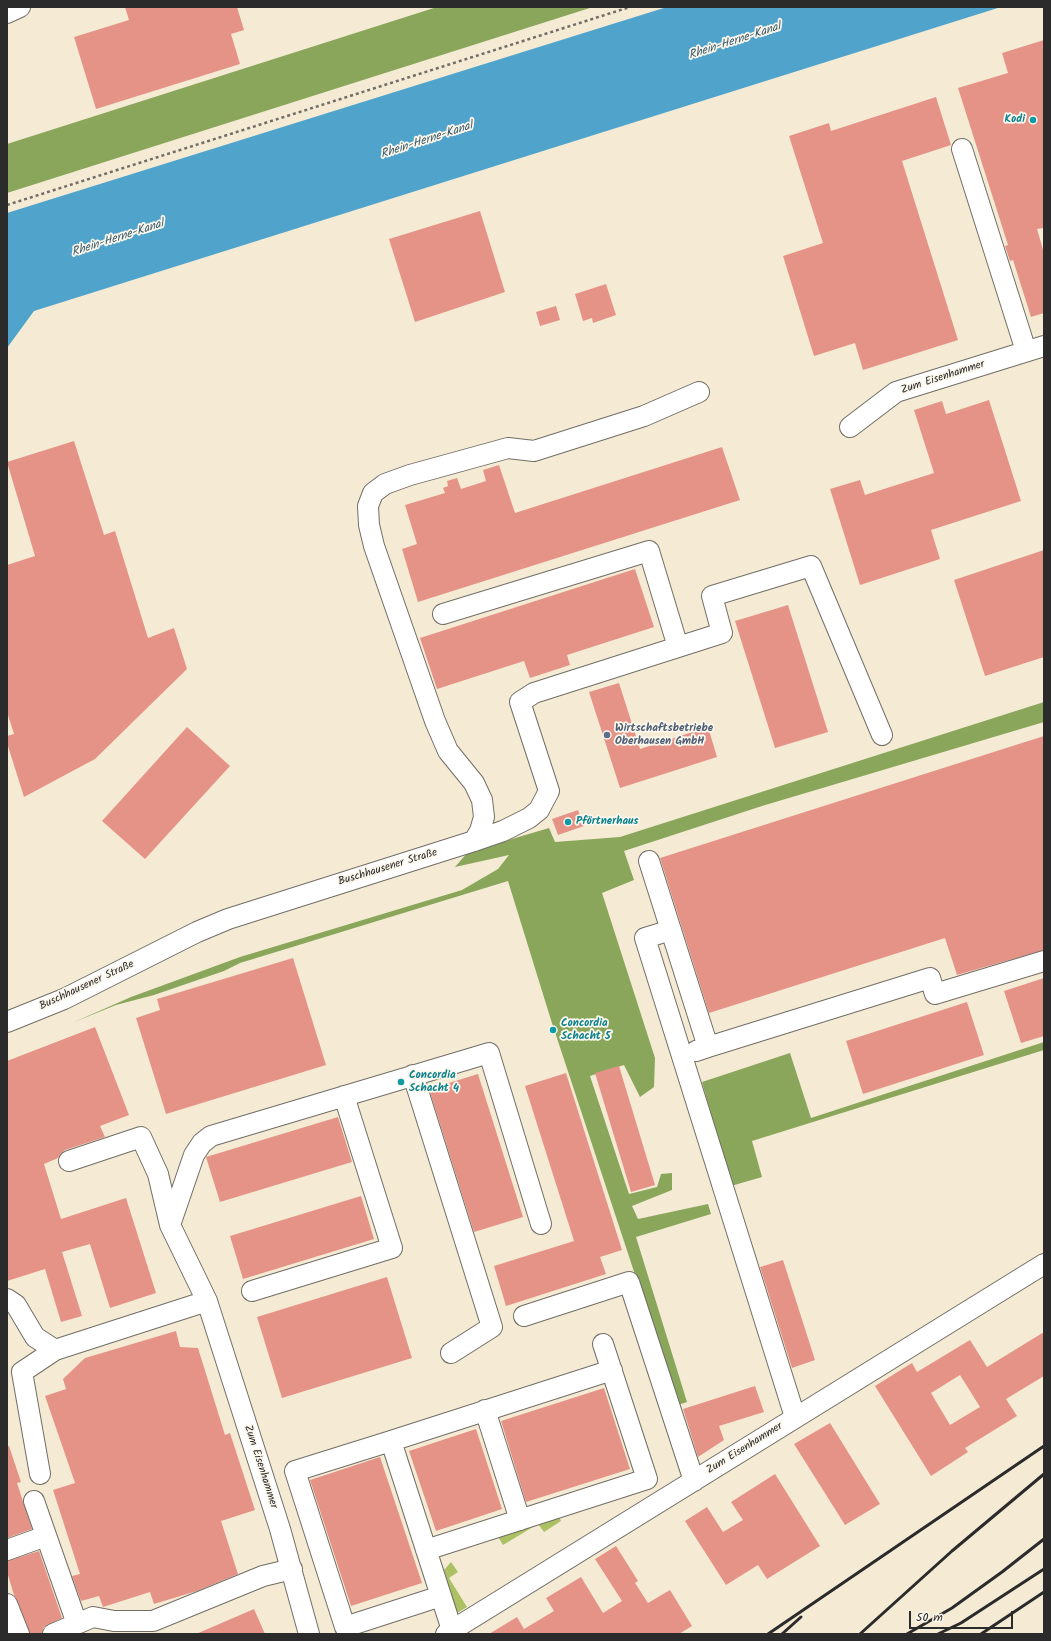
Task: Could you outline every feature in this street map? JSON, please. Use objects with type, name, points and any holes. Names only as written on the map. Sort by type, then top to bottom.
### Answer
[{"type":"street","points":[[7,13],[20,7]]},
{"type":"street","points":[[962,149],[1035,348]]},
{"type":"street","name":"Zum Eisenhammer","points":[[850,426],[896,392],[1035,348]]},
{"type":"street","points":[[474,841],[480,831],[484,817],[482,800],[474,783],[442,741],[374,546],[369,525],[368,506],[373,493],[386,484],[508,448],[534,451],[644,416],[699,392]]},
{"type":"street","points":[[443,614],[649,550],[678,647],[722,633],[712,596],[812,566],[882,735]]},
{"type":"street","name":"Buschhausener Straße","points":[[7,1022],[64,999],[173,943],[228,919],[474,841],[503,831],[529,818],[540,810],[549,791],[520,702],[534,693],[678,647]]},
{"type":"street","points":[[649,861],[708,1047]]},
{"type":"street","points":[[671,930],[645,938],[795,1417]]},
{"type":"street","points":[[682,1055],[930,978],[935,994],[1044,961]]},
{"type":"street","points":[[170,1225],[194,1155],[202,1143],[211,1136],[489,1053],[541,1224]]},
{"type":"street","points":[[413,1075],[492,1327],[451,1353]]},
{"type":"street","points":[[252,1291],[392,1248],[344,1096]]},
{"type":"street","name":"Zum Eisenhammer","points":[[70,1161],[141,1137],[158,1174],[170,1225],[207,1301],[292,1569],[309,1634]]},
{"type":"street","name":"Zum Eisenhammer","points":[[449,1632],[1044,1264]]},
{"type":"street","points":[[524,1316],[629,1282],[694,1481]]},
{"type":"street","points":[[7,1299],[16,1305],[35,1337],[55,1350]]},
{"type":"street","points":[[40,1474],[22,1372],[55,1350],[207,1301]]},
{"type":"street","points":[[426,1550],[647,1479],[603,1344]]},
{"type":"street","points":[[441,1596],[345,1627],[295,1471],[612,1370]]},
{"type":"street","points":[[485,1410],[520,1520]]},
{"type":"street","points":[[391,1441],[441,1596],[449,1632]]},
{"type":"street","points":[[34,1501],[77,1624]]},
{"type":"street","points":[[7,1550],[46,1536]]},
{"type":"street","points":[[53,1634],[93,1617],[114,1621],[153,1621],[263,1576],[292,1569]]},
{"type":"street","points":[[7,1604],[18,1634]]},
{"type":"path","points":[[7,204],[630,7]]},
{"type":"green space","points":[[437,7],[593,7],[7,193],[7,144]]},
{"type":"green space","points":[[1044,702],[1044,722],[762,806],[624,851],[634,880],[602,893],[655,1058],[654,1087],[640,1097],[624,1065],[590,1076],[629,1194],[657,1187],[661,1174],[672,1173],[672,1190],[632,1206],[638,1219],[708,1204],[711,1214],[636,1237],[687,1402],[678,1405],[551,1020],[508,881],[240,963],[224,971],[154,995],[116,1005],[72,1023],[131,997],[240,957],[462,890],[498,869],[509,855],[455,867],[468,852],[549,828],[555,842],[620,837]]},
{"type":"green space","points":[[1044,1042],[1044,1050],[752,1141],[762,1177],[731,1186],[702,1082],[790,1053],[811,1118]]},
{"type":"green space","points":[[558,1514],[561,1521],[544,1532],[538,1524],[503,1545],[497,1535]]},
{"type":"green space","points":[[451,1562],[458,1572],[449,1578],[467,1607],[457,1613],[444,1570]]},
{"type":"water","name":"Rhein-Herne-Kanal","points":[[667,7],[1001,7],[34,311],[7,348],[7,213]]},
{"type":"building","points":[[125,7],[237,7],[244,30],[231,34],[240,64],[96,109],[74,37],[129,20]]},
{"type":"building","points":[[1044,40],[1044,228],[1037,229],[1044,253],[1044,313],[1031,317],[1013,260],[1010,261],[1005,246],[1008,245],[958,88],[1008,73],[1002,53]]},
{"type":"building","points":[[936,97],[951,145],[902,161],[958,340],[863,370],[855,343],[814,356],[783,256],[823,243],[789,136],[829,123],[831,131]]},
{"type":"building","points":[[480,211],[505,292],[415,322],[389,239]]},
{"type":"building","points":[[606,284],[616,315],[593,323],[592,318],[583,321],[575,294]]},
{"type":"building","points":[[556,306],[560,320],[540,326],[536,312]]},
{"type":"building","points":[[989,400],[1021,501],[931,530],[940,559],[860,585],[830,489],[860,480],[865,495],[934,473],[914,410],[942,401],[946,414]]},
{"type":"building","points":[[74,441],[104,535],[115,531],[148,638],[174,628],[187,669],[95,759],[24,797],[7,743],[7,736],[14,734],[7,712],[7,565],[35,556],[7,462]]},
{"type":"building","points":[[722,447],[740,500],[418,602],[402,549],[417,544],[405,505],[445,493],[443,488],[448,486],[447,481],[457,478],[461,489],[486,481],[483,470],[499,465],[515,513]]},
{"type":"building","points":[[1044,550],[1044,657],[985,676],[954,580]]},
{"type":"building","points":[[635,569],[654,627],[567,655],[570,665],[530,678],[524,661],[437,689],[420,638]]},
{"type":"building","points":[[788,605],[828,732],[775,748],[735,621]]},
{"type":"building","points":[[619,683],[640,749],[708,727],[717,757],[620,788],[589,692]]},
{"type":"building","points":[[187,727],[230,766],[145,859],[102,821]]},
{"type":"building","points":[[1044,736],[1044,950],[957,975],[945,938],[709,1013],[660,858]]},
{"type":"building","name":"Pförtnerhaus","points":[[578,810],[584,826],[558,835],[552,819]]},
{"type":"building","points":[[293,958],[326,1065],[166,1114],[136,1018],[160,1010],[157,999]]},
{"type":"building","points":[[1044,978],[1044,1036],[1021,1043],[1004,991]]},
{"type":"building","points":[[967,1002],[984,1055],[863,1094],[846,1041]]},
{"type":"building","points":[[95,1027],[129,1115],[100,1126],[105,1137],[65,1150],[58,1158],[44,1164],[61,1219],[126,1198],[156,1293],[110,1308],[90,1244],[62,1252],[82,1316],[61,1322],[45,1269],[7,1281],[7,1061]]},
{"type":"building","points":[[619,1066],[655,1185],[631,1192],[595,1073]]},
{"type":"building","points":[[566,1073],[622,1250],[600,1257],[606,1274],[506,1306],[494,1266],[574,1241],[525,1086]]},
{"type":"building","points":[[478,1074],[523,1217],[474,1232],[429,1089]]},
{"type":"building","points":[[338,1117],[352,1162],[220,1202],[206,1157]]},
{"type":"building","points":[[361,1196],[374,1239],[243,1279],[230,1236]]},
{"type":"building","points":[[783,1260],[815,1360],[792,1368],[760,1267]]},
{"type":"building","points":[[387,1277],[412,1358],[282,1398],[257,1317]]},
{"type":"building","points":[[176,1331],[180,1347],[198,1348],[225,1435],[230,1433],[255,1510],[221,1521],[238,1574],[197,1591],[154,1604],[150,1592],[103,1607],[99,1596],[81,1601],[72,1576],[80,1574],[53,1490],[75,1483],[45,1396],[66,1389],[63,1379],[85,1358]]},
{"type":"building","points":[[1044,1332],[1044,1376],[1006,1399],[1017,1416],[965,1448],[968,1452],[931,1476],[875,1386],[912,1363],[917,1372],[970,1340],[987,1367]],"holes":[[[960,1375],[980,1407],[950,1425],[931,1393]]]},
{"type":"building","points":[[755,1386],[764,1412],[719,1426],[724,1440],[698,1457],[683,1409]]},
{"type":"building","points":[[604,1388],[630,1469],[526,1502],[501,1421]]},
{"type":"building","points":[[830,1423],[880,1504],[845,1525],[794,1444]]},
{"type":"building","points":[[476,1429],[502,1509],[436,1531],[409,1451]]},
{"type":"building","points":[[7,1446],[9,1446],[21,1482],[17,1483],[32,1529],[7,1538]]},
{"type":"building","points":[[380,1457],[422,1583],[351,1606],[310,1480]]},
{"type":"building","points":[[775,1474],[820,1546],[767,1579],[758,1565],[726,1585],[685,1521],[707,1507],[723,1532],[743,1520],[731,1502]]},
{"type":"building","points":[[616,1546],[638,1581],[635,1583],[648,1603],[670,1590],[692,1626],[679,1634],[489,1634],[517,1617],[524,1629],[554,1611],[546,1598],[581,1577],[603,1613],[622,1601],[595,1559]]},
{"type":"building","points":[[39,1551],[62,1618],[44,1627],[42,1634],[30,1634],[14,1595],[7,1572],[7,1561]]},
{"type":"building","points":[[254,1609],[265,1634],[196,1634]]},
{"type":"railway","points":[[768,1634],[1044,1446]]},
{"type":"railway","points":[[860,1634],[952,1551],[1044,1474]]},
{"type":"railway","points":[[907,1634],[952,1608],[1002,1572],[1044,1539]]},
{"type":"railway","points":[[938,1634],[961,1623],[1044,1569]]},
{"type":"railway","points":[[981,1634],[1044,1592]]},
{"type":"railway","points":[[782,1634],[801,1617]]},
{"type":"place","name":"Kodi","points":[[1033,120]]},
{"type":"place","name":"Wirtschaftsbetriebe Oberhausen GmbH","points":[[607,735]]},
{"type":"place","name":"Pförtnerhaus","points":[[568,822]]},
{"type":"place","name":"Concordia Schacht 5","points":[[553,1030]]},
{"type":"place","name":"Concordia Schacht 4","points":[[401,1082]]}]
